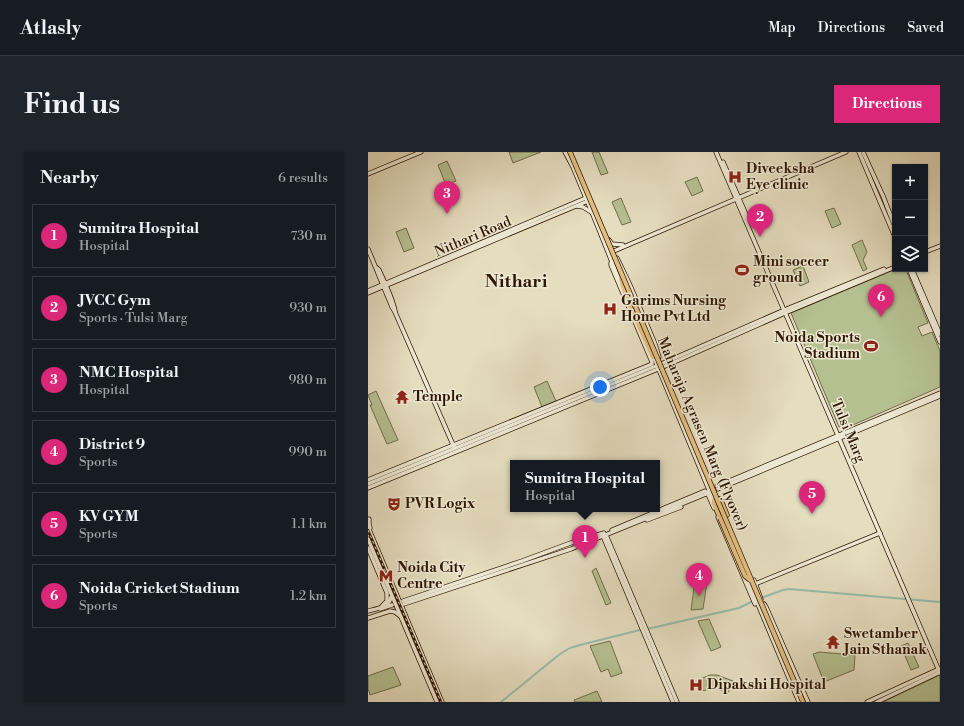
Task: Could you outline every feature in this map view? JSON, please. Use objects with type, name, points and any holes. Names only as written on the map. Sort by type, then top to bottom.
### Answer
[{"type":"main road","name":"Maharaja Agrasen Marg (Flyover)","points":[[569,153],[620,270],[802,702]]},
{"type":"main road","name":"Maharaja Agrasen Marg (Flyover)","points":[[569,153],[751,580]]},
{"type":"main road","points":[[620,270],[625,277],[658,356]]},
{"type":"main road","points":[[621,278],[623,287],[655,365]]},
{"type":"main road","points":[[719,499],[750,570],[751,580]]},
{"type":"main road","points":[[714,500],[714,504],[745,576],[751,580]]},
{"type":"street","points":[[368,174],[421,152]]},
{"type":"street","name":"Tulsi Marg","points":[[718,152],[815,382]]},
{"type":"street","points":[[617,257],[617,254],[623,247],[840,153],[846,152]]},
{"type":"street","points":[[859,152],[892,229]]},
{"type":"street","points":[[863,152],[892,219]]},
{"type":"street","points":[[569,153],[581,186],[600,217],[608,240],[629,283],[694,441],[716,488],[719,499]]},
{"type":"street","points":[[569,153],[613,261],[628,304],[690,443],[707,492],[802,702]]},
{"type":"street","points":[[577,204],[581,197],[581,186]]},
{"type":"street","points":[[878,196],[880,198],[882,197],[881,191]]},
{"type":"street","points":[[614,250],[737,198]]},
{"type":"street","points":[[516,229],[588,199]]},
{"type":"street","points":[[881,204],[882,200],[886,202]]},
{"type":"street","points":[[577,204],[589,210],[593,214]]},
{"type":"street","name":"Nithari Road","points":[[386,286],[451,255],[516,229]]},
{"type":"street","name":"Nithari Road","points":[[368,292],[386,286],[516,229]]},
{"type":"street","points":[[608,240],[612,244],[623,247]]},
{"type":"street","points":[[928,251],[940,246]]},
{"type":"street","points":[[368,249],[386,286],[392,307],[454,449]]},
{"type":"street","points":[[368,488],[454,449],[655,365],[663,365],[892,266]]},
{"type":"street","points":[[910,272],[940,334]]},
{"type":"street","points":[[910,272],[940,342]]},
{"type":"street","points":[[381,278],[386,286]]},
{"type":"street","points":[[378,288],[381,278]]},
{"type":"street","points":[[378,288],[386,286]]},
{"type":"street","points":[[666,375],[666,369],[669,362],[780,315],[786,311]]},
{"type":"street","name":"Tulsi Marg","points":[[786,311],[838,438],[940,670]]},
{"type":"street","points":[[780,315],[788,319]]},
{"type":"street","points":[[658,356],[669,362]]},
{"type":"street","points":[[368,484],[647,371],[655,365]]},
{"type":"street","points":[[647,371],[651,366],[655,365]]},
{"type":"street","points":[[647,371],[658,375],[663,380]]},
{"type":"street","points":[[838,438],[845,432],[940,393]]},
{"type":"street","points":[[716,488],[940,396]]},
{"type":"street","points":[[836,430],[845,432]]},
{"type":"street","points":[[690,443],[694,441]]},
{"type":"street","points":[[368,480],[454,449]]},
{"type":"street","points":[[707,492],[714,500]]},
{"type":"street","points":[[660,508],[707,492]]},
{"type":"street","points":[[660,511],[707,492]]},
{"type":"street","points":[[403,605],[430,591],[484,573],[493,573],[563,552],[632,524],[649,520],[707,492]]},
{"type":"street","points":[[636,520],[650,512]]},
{"type":"street","points":[[403,605],[483,579],[493,573],[568,544],[602,534],[656,512]]},
{"type":"street","points":[[727,517],[800,690],[802,702],[795,692],[721,520],[727,517]]},
{"type":"street","points":[[369,519],[372,533],[370,538],[397,596],[403,605],[422,655],[425,664],[424,666],[417,656]]},
{"type":"street","points":[[368,527],[370,538],[391,594],[437,702]]},
{"type":"street","points":[[609,543],[609,538],[614,531]]},
{"type":"street","points":[[755,584],[881,533]]},
{"type":"street","points":[[604,535],[609,543],[676,702]]},
{"type":"street","points":[[604,535],[673,702]]},
{"type":"street","points":[[575,547],[573,547],[573,544],[579,540]]},
{"type":"street","points":[[563,552],[569,547],[568,544]]},
{"type":"street","points":[[368,548],[387,593],[387,601],[368,615]]},
{"type":"street","points":[[391,594],[392,607]]},
{"type":"street","points":[[397,596],[403,605]]},
{"type":"street","points":[[763,603],[766,607],[802,702]]},
{"type":"street","points":[[382,606],[388,604],[401,616]]},
{"type":"street","points":[[368,615],[392,607]]},
{"type":"street","points":[[368,615],[388,611],[392,607]]},
{"type":"street","points":[[772,638],[777,636]]},
{"type":"street","points":[[422,655],[442,702]]},
{"type":"street","points":[[930,672],[937,663]]},
{"type":"street","points":[[425,675],[425,668],[427,668],[430,673]]},
{"type":"street","points":[[867,702],[930,672],[940,670]]},
{"type":"street","points":[[877,702],[940,670]]},
{"type":"street","points":[[795,692],[800,690]]},
{"type":"green space","points":[[509,152],[541,152],[513,163]]},
{"type":"green space","points":[[592,152],[599,152],[608,173],[601,175]]},
{"type":"green space","points":[[447,161],[456,181],[446,185],[438,165]]},
{"type":"green space","points":[[697,177],[703,191],[692,196],[685,182]]},
{"type":"green space","points":[[621,198],[631,222],[622,225],[612,202]]},
{"type":"green space","points":[[834,208],[841,224],[832,228],[825,211]]},
{"type":"green space","points":[[406,228],[414,248],[404,252],[396,232]]},
{"type":"green space","points":[[862,240],[867,252],[863,260],[867,269],[863,271],[852,245]]},
{"type":"green space","points":[[803,266],[809,282],[800,286],[793,270]]},
{"type":"green space","name":"Noida Sports Stadium","points":[[892,271],[892,272],[907,272],[928,323],[918,327],[922,336],[932,332],[940,351],[940,387],[846,428],[845,425],[839,427],[791,313]]},
{"type":"green space","points":[[547,381],[556,401],[542,407],[534,387]]},
{"type":"green space","points":[[376,391],[398,440],[387,444],[370,405],[372,405],[368,395]]},
{"type":"green space","points":[[596,568],[611,603],[606,605],[592,571]]},
{"type":"green space","points":[[695,581],[707,582],[703,609],[691,610]]},
{"type":"green space","points":[[709,619],[721,647],[711,651],[698,621]]},
{"type":"green space","points":[[610,641],[622,673],[611,677],[608,669],[601,672],[590,646]]},
{"type":"green space","points":[[908,643],[919,667],[911,670],[901,646]]},
{"type":"green space","points":[[819,652],[855,655],[854,670],[824,682],[813,654]]},
{"type":"green space","points":[[393,667],[401,685],[370,695],[368,688],[368,676]]},
{"type":"green space","points":[[710,675],[717,675],[733,681],[728,693],[715,688],[702,691],[698,680]]},
{"type":"green space","points":[[940,675],[940,702],[883,702]]},
{"type":"green space","points":[[597,691],[602,702],[575,702],[574,700]]},
{"type":"waterway","points":[[761,598],[789,589],[940,602]]},
{"type":"waterway","points":[[647,629],[739,608],[753,601]]},
{"type":"waterway","points":[[501,702],[560,654],[570,648],[640,630]]},
{"type":"tunnel","points":[[392,608],[399,606]]},
{"type":"railway","points":[[368,530],[441,702]]},
{"type":"place","name":"Diveeksha Eye clinic","points":[[735,177]]},
{"type":"place","name":"NMC Hospital","points":[[447,214]]},
{"type":"place","name":"JVCC Gym","points":[[760,237]]},
{"type":"place","name":"Mini soccer ground","points":[[742,270]]},
{"type":"place","name":"Garims Nursing Home Pvt Ltd","points":[[610,309]]},
{"type":"place","name":"Noida Cricket Stadium","points":[[881,317]]},
{"type":"place","name":"Noida Sports Stadium","points":[[871,346]]},
{"type":"place","name":"Temple","points":[[402,397]]},
{"type":"place","name":"PVR Logix","points":[[394,504]]},
{"type":"place","name":"KV GYM","points":[[812,514]]},
{"type":"place","name":"Sumitra Hospital","points":[[585,558]]},
{"type":"place","name":"Noida City Centre","points":[[386,576]]},
{"type":"place","name":"District 9","points":[[699,596]]},
{"type":"place","name":"Swetamber Jain Sthanak","points":[[833,642]]},
{"type":"place","name":"Dipakshi Hospital","points":[[696,685]]},
{"type":"district","name":"Nithari","points":[[516,281]]}]
